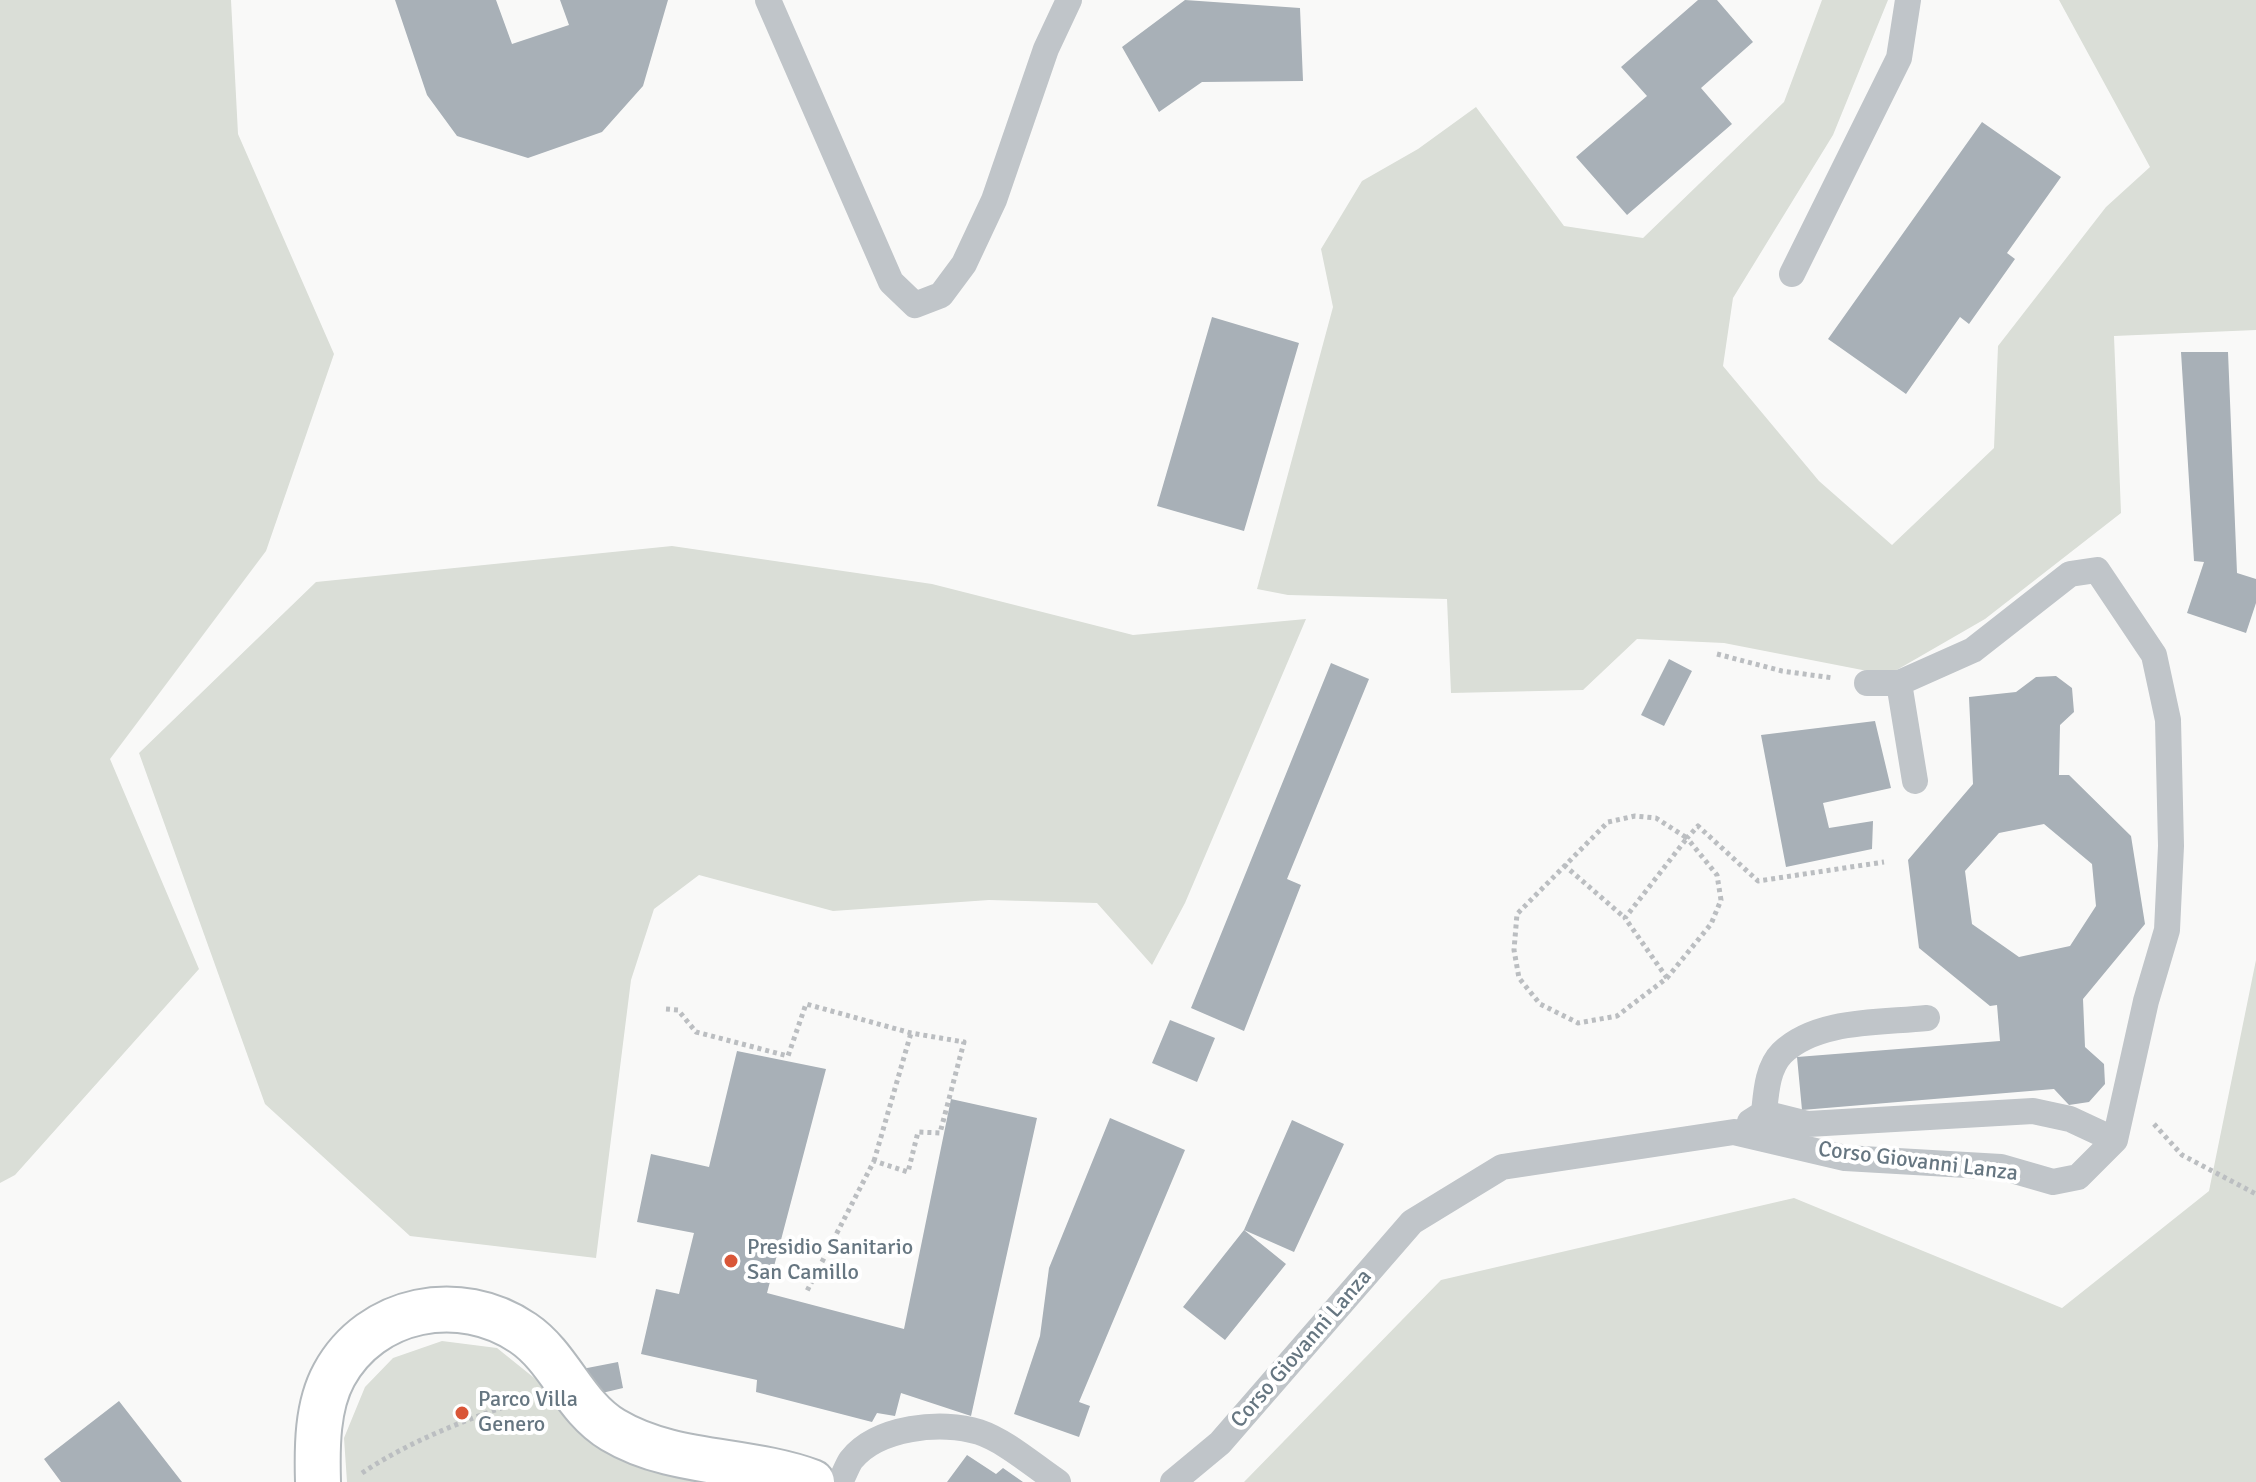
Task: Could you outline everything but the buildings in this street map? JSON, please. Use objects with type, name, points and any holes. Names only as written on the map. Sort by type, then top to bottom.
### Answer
[{"type":"street","points":[[339,1478],[321,1416],[333,1376],[355,1345],[385,1322],[422,1311],[460,1310],[491,1316],[524,1333],[550,1357],[592,1414],[644,1445],[812,1482]]},
{"type":"lane","points":[[768,0],[891,282],[915,305],[941,295],[964,264],[994,200],[1046,49],[1069,0]]},
{"type":"lane","points":[[1792,274],[1899,58],[1908,0]]},
{"type":"lane","points":[[1734,1132],[1764,1113],[1808,1124],[2033,1111],[2070,1119],[2115,1140],[2124,1091],[2167,930],[2171,846],[2168,720],[2154,655],[2097,570],[2070,574],[1973,650],[1899,683],[1867,683]]},
{"type":"lane","points":[[1899,683],[1915,781]]},
{"type":"lane","points":[[1764,1113],[1768,1078],[1781,1054],[1820,1031],[1927,1018]]},
{"type":"lane","name":"Corso Giovanni Lanza","points":[[1173,1482],[1220,1443],[1412,1222],[1502,1167],[1734,1132],[1845,1158],[2001,1167],[2053,1182],[2078,1177],[2115,1140]]},
{"type":"lane","points":[[840,1482],[851,1460],[864,1448],[899,1432],[945,1427],[980,1432],[1058,1482]]},
{"type":"path","points":[[1717,654],[1782,671],[1867,683]]},
{"type":"path","points":[[1635,816],[1656,818],[1687,838],[1717,875],[1721,900],[1711,924],[1667,978],[1617,1016],[1578,1023],[1540,1004],[1519,978],[1514,950],[1517,914],[1564,865],[1608,822],[1635,816]]},
{"type":"path","points":[[1625,918],[1698,826],[1758,881],[1884,862]]},
{"type":"path","points":[[1564,865],[1625,918],[1667,978]]},
{"type":"path","points":[[666,1009],[678,1010],[696,1032],[788,1056],[806,1004],[911,1033],[964,1042],[940,1133],[918,1132],[908,1172],[874,1161]]},
{"type":"path","points":[[807,1291],[874,1161],[911,1033]]},
{"type":"path","points":[[2124,1091],[2182,1155],[2256,1194]]},
{"type":"path","points":[[339,1478],[487,1412],[571,1386]]},
{"type":"shaded area","points":[[0,0],[231,0],[238,134],[334,354],[266,551],[110,759],[199,969],[15,1175],[0,1183]]},
{"type":"shaded area","points":[[1822,0],[1888,0],[1833,135],[1733,298],[1723,366],[1819,481],[1892,545],[1994,448],[1998,346],[2106,207],[2150,167],[2059,0],[2256,0],[2256,330],[2114,336],[2121,513],[1985,619],[1888,675],[1724,643],[1637,639],[1583,690],[1451,693],[1447,599],[1288,595],[1257,589],[1333,307],[1321,249],[1362,181],[1418,149],[1476,107],[1564,226],[1643,238],[1784,102]]},
{"type":"shaded area","points":[[672,546],[932,584],[1133,635],[1306,619],[1185,903],[1152,965],[1097,903],[989,900],[833,911],[699,875],[654,909],[631,980],[596,1258],[410,1236],[265,1104],[139,753],[316,582]]},
{"type":"shaded area","points":[[2256,960],[2256,1482],[1244,1482],[1441,1280],[1794,1198],[2062,1308],[2209,1191]]},
{"type":"shaded area","name":"Parco Villa Genero","points":[[442,1341],[497,1348],[543,1385],[748,1482],[347,1482],[344,1438],[365,1387],[393,1358]]},
{"type":"place","name":"Presidio Sanitario San Camillo","points":[[731,1261]]},
{"type":"place","name":"Parco Villa Genero","points":[[462,1413]]}]
